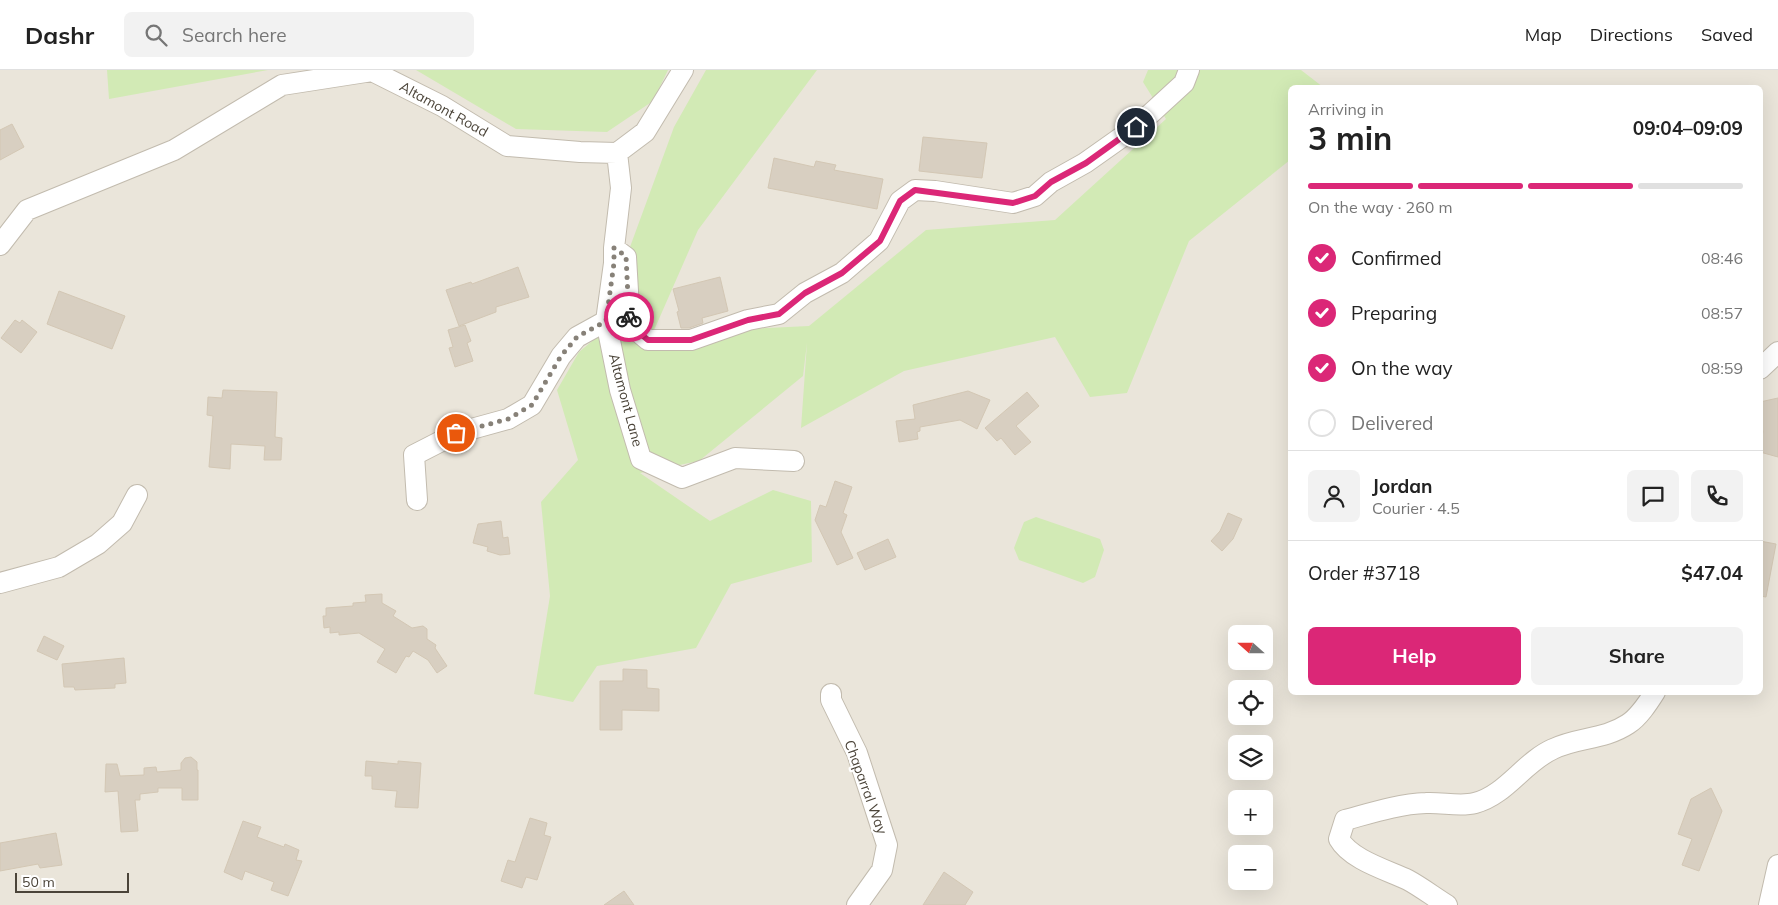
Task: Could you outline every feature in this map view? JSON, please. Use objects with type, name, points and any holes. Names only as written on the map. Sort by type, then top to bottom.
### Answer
[{"type":"street","name":"Altamont Road","points":[[0,245],[27,210],[174,150],[282,85],[372,70],[442,106],[507,146],[617,153]]},
{"type":"street","points":[[617,153],[645,132],[683,70]]},
{"type":"street","points":[[614,248],[626,256],[630,325],[648,340],[691,340],[748,320],[779,314],[805,293],[842,273],[880,241],[900,201],[915,190],[1013,203],[1035,196],[1051,182],[1086,163],[1136,127],[1184,83],[1189,70]]},
{"type":"street","name":"Altamont Lane","points":[[617,153],[622,188],[606,321],[620,390],[641,459],[682,478],[735,458],[794,461]]},
{"type":"street","points":[[417,500],[414,455],[456,433],[508,419],[532,405],[561,356],[577,337],[606,321]]},
{"type":"street","points":[[1763,366],[1778,352]]},
{"type":"street","points":[[0,584],[58,567],[98,544],[122,523],[137,495]]},
{"type":"street","name":"Chaparral Way","points":[[830,694],[831,700],[857,753],[887,845],[882,870],[857,905]]},
{"type":"street","points":[[1447,905],[1409,881],[1372,864],[1344,848],[1339,839],[1345,820],[1388,808],[1426,803],[1475,803],[1497,793],[1527,767],[1552,749],[1577,741],[1604,736],[1629,724],[1653,695]]},
{"type":"street","points":[[1769,905],[1778,865]]},
{"type":"shaded area","points":[[0,70],[1778,70],[1778,905],[0,905]]},
{"type":"green space","points":[[107,70],[268,70],[109,99]]},
{"type":"green space","points":[[416,70],[668,70],[653,101],[607,132],[516,129]]},
{"type":"green space","points":[[706,70],[817,70],[698,230],[648,344],[749,329],[809,326],[926,230],[1055,220],[1166,119],[1143,82],[1148,70],[1301,70],[1320,85],[1288,85],[1288,162],[1189,241],[1127,393],[1090,397],[1055,337],[904,371],[801,428],[807,343],[803,376],[699,461],[640,473],[710,521],[773,490],[811,501],[812,562],[731,584],[696,648],[597,666],[573,702],[534,694],[550,596],[541,502],[578,460],[557,390],[579,352],[597,337],[674,127]]},
{"type":"green space","points":[[1036,517],[1100,539],[1104,550],[1095,577],[1083,583],[1019,560],[1014,548],[1024,522]]},
{"type":"building","points":[[12,124],[24,147],[0,160],[0,130]]},
{"type":"building","points":[[923,137],[987,143],[982,178],[919,171]]},
{"type":"building","points":[[774,158],[814,167],[816,161],[836,165],[834,170],[883,179],[877,209],[768,188]]},
{"type":"building","points":[[518,267],[529,297],[496,307],[496,312],[459,326],[446,290],[471,282],[472,284]]},
{"type":"building","points":[[720,277],[728,311],[702,318],[703,323],[689,328],[681,328],[673,289]]},
{"type":"building","points":[[59,291],[125,316],[112,349],[47,324]]},
{"type":"building","points":[[15,320],[20,323],[22,320],[37,332],[21,353],[1,338]]},
{"type":"building","points":[[465,325],[471,341],[467,343],[473,361],[455,367],[449,348],[453,347],[448,330]]},
{"type":"building","points":[[223,390],[277,392],[275,437],[282,438],[281,460],[264,460],[265,446],[231,444],[230,469],[209,467],[213,416],[207,415],[208,397],[222,398]]},
{"type":"building","points":[[968,391],[990,400],[977,429],[960,420],[920,427],[920,431],[917,432],[918,439],[899,442],[896,421],[915,419],[913,405]]},
{"type":"building","points":[[1027,392],[1039,406],[1016,426],[1031,442],[1015,455],[1001,438],[997,441],[985,428]]},
{"type":"building","points":[[1778,398],[1778,457],[1763,453],[1763,401]]},
{"type":"building","points":[[835,481],[852,487],[843,513],[847,515],[841,532],[853,558],[837,565],[815,520],[820,505],[826,507]]},
{"type":"building","points":[[1228,513],[1242,519],[1233,539],[1222,551],[1211,541],[1220,531]]},
{"type":"building","points":[[501,521],[503,538],[508,537],[510,554],[500,555],[487,551],[488,547],[473,543],[478,524]]},
{"type":"building","points":[[888,539],[896,557],[865,570],[857,553]]},
{"type":"building","points":[[1763,542],[1776,544],[1766,597],[1763,596]]},
{"type":"building","points":[[382,594],[382,603],[396,611],[393,616],[412,628],[423,626],[427,629],[427,639],[436,645],[435,648],[447,666],[437,673],[428,660],[413,651],[409,657],[406,656],[396,673],[377,662],[385,649],[359,633],[339,635],[339,632],[330,633],[330,627],[324,628],[323,616],[326,616],[326,608],[353,606],[353,603],[366,602],[365,595]]},
{"type":"building","points":[[44,636],[64,646],[57,660],[37,651]]},
{"type":"building","points":[[124,658],[126,683],[115,684],[115,688],[75,690],[74,687],[64,687],[62,664]]},
{"type":"building","points":[[623,669],[647,670],[647,688],[659,689],[659,711],[622,710],[622,730],[600,730],[600,681],[623,681]]},
{"type":"building","points":[[191,757],[197,762],[198,800],[182,800],[182,788],[158,788],[158,792],[140,794],[140,800],[135,800],[138,831],[121,832],[118,791],[105,792],[106,764],[117,764],[120,776],[144,775],[144,768],[156,767],[157,772],[181,770],[181,763],[185,758]]},
{"type":"building","points":[[366,761],[398,764],[398,761],[421,763],[418,808],[395,807],[397,791],[372,789],[372,776],[365,776]]},
{"type":"building","points":[[1711,788],[1722,811],[1699,871],[1682,865],[1692,839],[1678,834],[1691,799]]},
{"type":"building","points":[[530,818],[547,823],[544,835],[551,837],[537,880],[526,877],[522,888],[501,881],[508,860],[515,862]]},
{"type":"building","points":[[243,821],[261,827],[257,837],[284,847],[285,844],[299,850],[296,860],[302,861],[288,896],[271,890],[274,882],[245,871],[242,880],[224,872]]},
{"type":"building","points":[[56,833],[62,865],[40,868],[38,864],[0,871],[0,843]]},
{"type":"building","points":[[944,872],[973,892],[965,905],[923,905]]},
{"type":"building","points":[[624,891],[634,905],[604,905]]},
{"type":"way so far","points":[[456,433],[508,419],[532,405],[561,356],[577,337],[606,321],[614,263],[614,248],[626,256],[629,317]]},
{"type":"route","points":[[629,317],[630,325],[648,340],[691,340],[748,320],[779,314],[805,293],[842,273],[880,241],[900,201],[915,190],[1013,203],[1035,196],[1051,182],[1086,163],[1136,127]]}]
